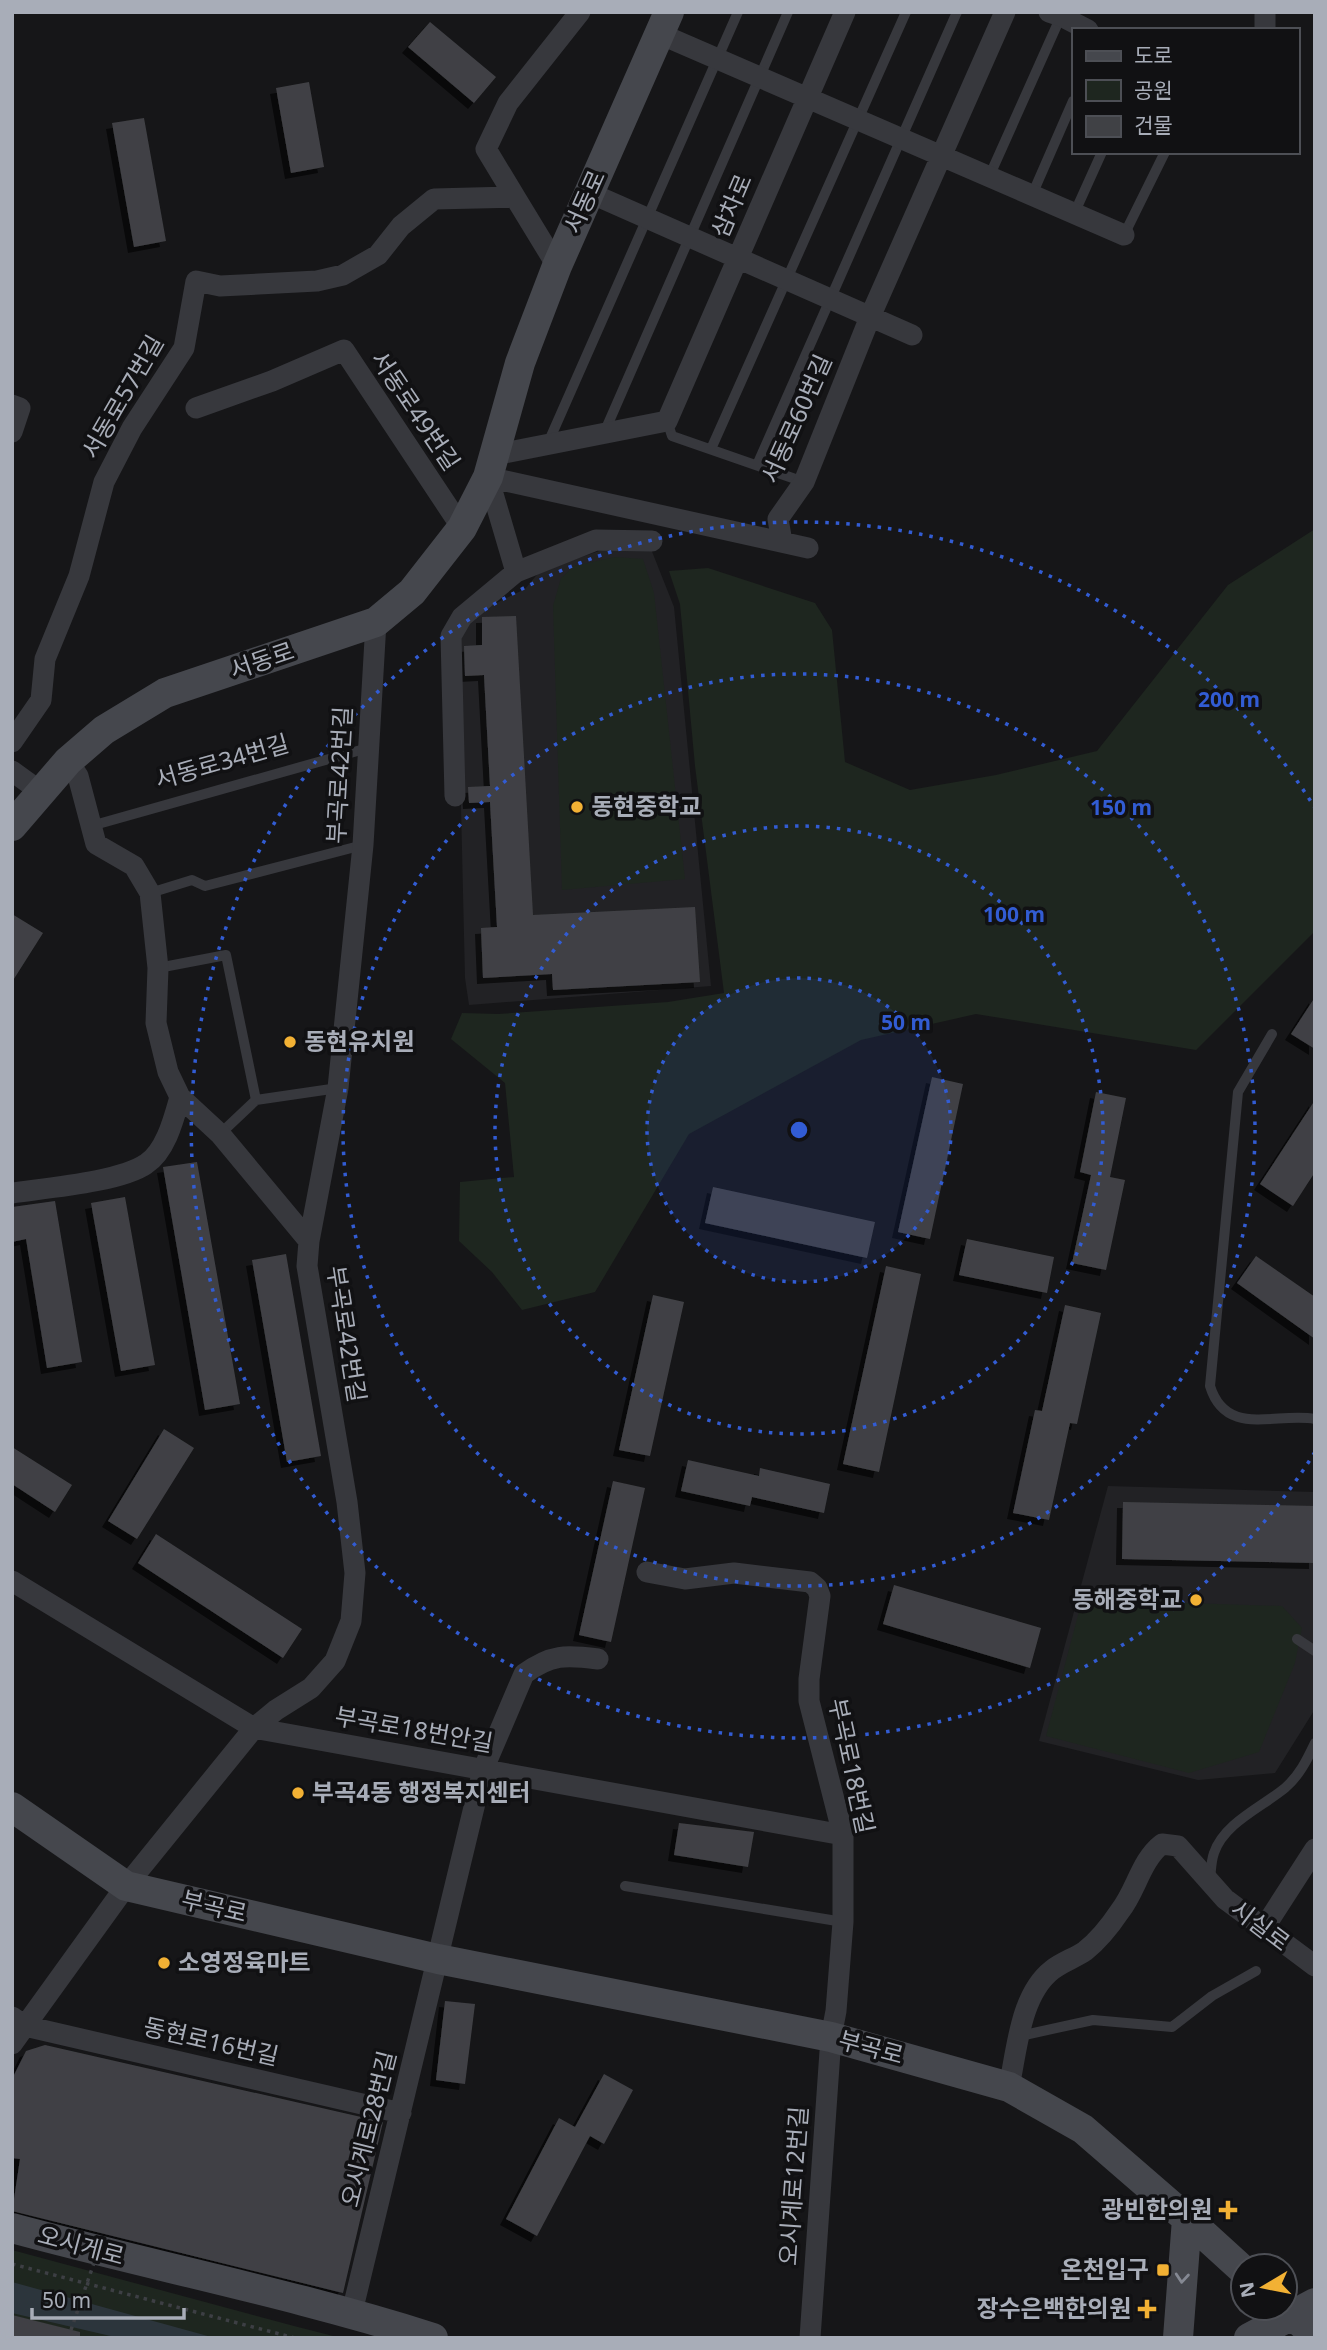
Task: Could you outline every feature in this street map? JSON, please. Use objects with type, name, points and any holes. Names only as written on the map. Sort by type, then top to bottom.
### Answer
[{"type":"main road","name":"서동로","points":[[12,826],[68,761],[104,730],[165,694],[376,622],[412,592],[462,528],[491,466],[520,363],[557,266],[664,23]]},
{"type":"main road","name":"부곡로","points":[[12,1807],[126,1886],[438,1959],[831,2037],[1009,2087],[1083,2129],[1229,2257]]},
{"type":"main road","points":[[1178,2338],[1187,2219]]},
{"type":"main road","name":"오시게로","points":[[13,2230],[352,2312],[433,2338]]},
{"type":"main road","points":[[1299,2312],[1315,2335]]},
{"type":"main road","points":[[1249,2338],[1274,2322]]},
{"type":"street","points":[[557,266],[486,149],[508,103],[580,12]]},
{"type":"street","name":"삼차로","points":[[667,421],[845,12]]},
{"type":"street","name":"서동로60번길","points":[[782,542],[778,519],[804,482],[870,317],[1005,12]]},
{"type":"street","points":[[1055,14],[1084,28]]},
{"type":"street","points":[[664,23],[717,59],[1124,236]]},
{"type":"street","points":[[590,193],[912,335]]},
{"type":"street","name":"서동로57번길","points":[[12,741],[41,700],[45,659],[79,576],[104,482],[132,428],[184,348],[196,281],[220,286],[317,281],[343,275],[378,255],[401,226],[434,199],[515,197]]},
{"type":"street","name":"서동로49번길","points":[[196,408],[272,381],[344,350],[462,528]]},
{"type":"street","points":[[12,405],[20,408],[12,432]]},
{"type":"street","points":[[491,466],[547,446],[667,421]]},
{"type":"street","points":[[491,466],[808,548]]},
{"type":"street","points":[[491,466],[516,572]]},
{"type":"street","points":[[455,796],[451,636],[462,617],[516,572],[596,540],[652,541]]},
{"type":"street","name":"부곡로42번길","points":[[16,2029],[126,1886],[254,1728],[311,1688],[335,1661],[351,1621],[355,1573],[307,1266],[309,1241],[338,1088],[363,845],[376,622]]},
{"type":"street","points":[[68,761],[78,776],[96,844],[134,866],[150,893],[158,968],[156,1023],[167,1072],[180,1097],[220,1134],[309,1241]]},
{"type":"street","points":[[12,771],[41,792]]},
{"type":"street","points":[[12,1193],[124,1175],[148,1163],[173,1122],[180,1097]]},
{"type":"street","name":"부곡로18번길","points":[[646,1572],[685,1579],[734,1573],[810,1582],[817,1588],[821,1600],[809,1679],[809,1701],[843,1835],[843,1922],[836,2011],[831,2037]]},
{"type":"street","name":"부곡로18번안길","points":[[12,1581],[254,1728],[843,1835]]},
{"type":"street","points":[[438,1959],[483,1770],[524,1674],[553,1657],[598,1659]]},
{"type":"street","name":"시실로","points":[[1020,2036],[1030,1997],[1053,1969],[1084,1952],[1103,1934],[1125,1906],[1153,1851],[1162,1844],[1178,1846],[1225,1899],[1315,1966]]},
{"type":"street","points":[[1264,1928],[1315,1849]]},
{"type":"street","name":"오시게로28번길","points":[[352,2312],[438,1959]]},
{"type":"street","name":"동현로16번길","points":[[16,2029],[401,2113]]},
{"type":"street","points":[[1009,2087],[1020,2036]]},
{"type":"street","name":"오시게로12번길","points":[[810,2338],[831,2037]]},
{"type":"lane","points":[[547,446],[737,12]]},
{"type":"lane","points":[[689,237],[788,12]]},
{"type":"lane","points":[[711,449],[906,12]]},
{"type":"lane","name":"서동로60번길","points":[[757,465],[957,12]]},
{"type":"lane","points":[[989,177],[1055,14]]},
{"type":"lane","points":[[1031,195],[1072,103]]},
{"type":"lane","points":[[1074,214],[1101,154]]},
{"type":"lane","points":[[1124,236],[1164,154]]},
{"type":"lane","name":"삼차로","points":[[603,435],[689,237]]},
{"type":"lane","points":[[667,421],[672,436],[804,482]]},
{"type":"lane","name":"서동로34번길","points":[[91,826],[368,748]]},
{"type":"lane","points":[[150,893],[192,880],[205,886],[363,845]]},
{"type":"lane","points":[[158,968],[226,955],[256,1100]]},
{"type":"lane","points":[[1272,1034],[1238,1091],[1210,1386],[1216,1401],[1223,1409],[1243,1419],[1315,1419]]},
{"type":"lane","points":[[220,1134],[256,1100],[338,1088]]},
{"type":"lane","points":[[1297,1639],[1315,1651]]},
{"type":"lane","points":[[1209,1882],[1215,1850],[1223,1837],[1255,1808],[1286,1787],[1302,1770],[1315,1743]]},
{"type":"lane","points":[[625,1886],[843,1922]]},
{"type":"lane","points":[[1020,2036],[1093,2020],[1172,2027],[1212,1996],[1256,1971]]},
{"type":"path","points":[[71,2330],[98,2251]]},
{"type":"path","points":[[12,2264],[295,2338]]},
{"type":"shaded area","name":"동현중학교","points":[[605,549],[651,549],[674,607],[711,986],[469,1005],[465,978],[457,636],[484,609],[525,589],[540,571]]},
{"type":"shaded area","name":"동해중학교","points":[[1108,1486],[1315,1492],[1315,1709],[1275,1773],[1198,1780],[1039,1741]]},
{"type":"shaded area","points":[[12,2282],[215,2338],[119,2338],[12,2313]]},
{"type":"green space","points":[[1315,529],[1315,931],[1196,1050],[976,1014],[861,1040],[689,1134],[595,1292],[522,1310],[492,1272],[459,1241],[460,1182],[514,1177],[505,1083],[451,1039],[462,1013],[498,1014],[668,1002],[724,993],[695,766],[680,604],[669,571],[708,568],[815,603],[832,630],[845,762],[910,790],[996,775],[1097,751],[1228,585]]},
{"type":"green space","points":[[615,557],[643,559],[654,593],[685,879],[562,890],[553,606],[561,578],[574,566]]},
{"type":"green space","points":[[1124,1601],[1282,1606],[1302,1628],[1295,1663],[1259,1752],[1189,1773],[1046,1736],[1081,1604]]},
{"type":"green space","points":[[12,2250],[294,2326],[341,2338],[12,2338]]},
{"type":"building","points":[[430,22],[496,77],[474,103],[408,47]]},
{"type":"building","points":[[309,82],[324,167],[291,173],[276,88]]},
{"type":"building","points":[[144,118],[166,241],[134,247],[112,123]]},
{"type":"building","points":[[516,616],[533,915],[695,907],[700,982],[553,990],[552,974],[483,978],[481,928],[497,927],[490,802],[469,803],[468,787],[490,786],[484,675],[465,676],[464,646],[482,645],[482,617]]},
{"type":"building","points":[[12,914],[43,933],[12,982]]},
{"type":"building","points":[[1315,997],[1315,1049],[1291,1034]]},
{"type":"building","points":[[932,1077],[963,1084],[930,1239],[898,1232]]},
{"type":"building","points":[[1096,1092],[1126,1098],[1110,1177],[1125,1180],[1106,1270],[1072,1263],[1091,1175],[1080,1172]]},
{"type":"building","points":[[1315,1100],[1315,1172],[1293,1206],[1260,1184]]},
{"type":"building","points":[[197,1162],[240,1404],[205,1410],[163,1167]]},
{"type":"building","points":[[713,1187],[875,1222],[867,1258],[705,1223]]},
{"type":"building","points":[[125,1197],[155,1365],[121,1371],[91,1203]]},
{"type":"building","points":[[55,1201],[82,1362],[47,1368],[26,1239],[12,1242],[12,1207]]},
{"type":"building","points":[[967,1239],[1054,1257],[1047,1293],[959,1275]]},
{"type":"building","points":[[286,1254],[321,1456],[287,1462],[252,1260]]},
{"type":"building","points":[[1256,1256],[1315,1297],[1315,1339],[1237,1283]]},
{"type":"building","points":[[886,1266],[921,1274],[879,1472],[843,1464]]},
{"type":"building","points":[[653,1295],[684,1302],[650,1456],[619,1450]]},
{"type":"building","points":[[1065,1305],[1101,1313],[1077,1424],[1070,1423],[1049,1520],[1013,1513],[1035,1410],[1042,1411]]},
{"type":"building","points":[[164,1429],[194,1448],[137,1539],[108,1521]]},
{"type":"building","points":[[12,1447],[72,1485],[55,1512],[12,1484]]},
{"type":"building","points":[[688,1460],[759,1476],[760,1468],[830,1484],[824,1513],[752,1497],[750,1506],[681,1491]]},
{"type":"building","points":[[613,1481],[645,1488],[611,1642],[579,1635]]},
{"type":"building","points":[[1123,1502],[1315,1506],[1315,1563],[1122,1559]]},
{"type":"building","points":[[156,1534],[302,1629],[283,1658],[138,1563]]},
{"type":"building","points":[[894,1585],[1041,1628],[1030,1668],[883,1624]]},
{"type":"building","points":[[679,1823],[754,1832],[748,1867],[674,1855]]},
{"type":"building","points":[[445,2001],[475,2004],[465,2084],[436,2080]]},
{"type":"building","points":[[45,2045],[383,2122],[343,2293],[12,2211],[20,2159],[12,2158],[12,2079],[26,2051]]},
{"type":"building","points":[[604,2074],[633,2090],[604,2144],[590,2136],[537,2236],[506,2219],[559,2118],[575,2127]]},
{"type":"building","points":[[12,2315],[80,2332],[80,2338],[12,2338]]},
{"type":"place","name":"동현중학교","points":[[577,807]]},
{"type":"place","name":"동현유치원","points":[[290,1042]]},
{"type":"place","name":"동해중학교","points":[[1196,1600]]},
{"type":"place","name":"부곡4동 행정복지센터","points":[[298,1793]]},
{"type":"place","name":"소영정육마트","points":[[164,1963]]},
{"type":"place","name":"광빈한의원","points":[[1228,2210]]},
{"type":"place","name":"온천입구","points":[[1163,2270]]},
{"type":"place","name":"장수은백한의원","points":[[1147,2309]]}]
